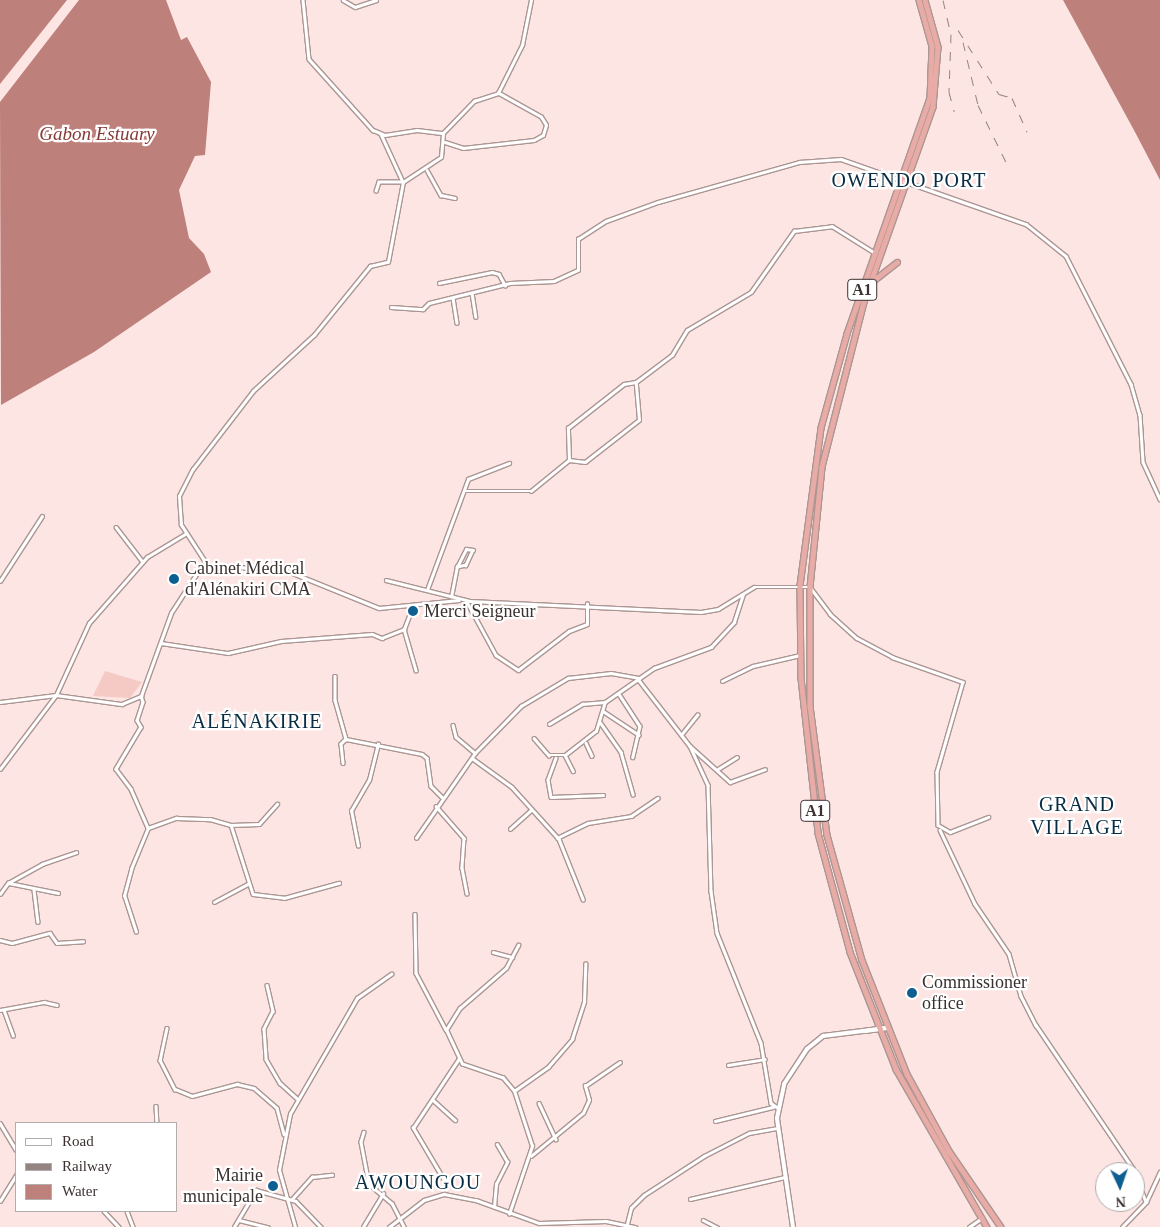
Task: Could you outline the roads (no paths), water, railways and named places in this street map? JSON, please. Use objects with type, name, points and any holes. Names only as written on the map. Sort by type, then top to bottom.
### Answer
[{"type":"highway","name":"A1","points":[[919,0],[930,32],[933,82],[906,180],[876,253],[847,334],[821,428],[800,586],[800,655],[805,741],[823,857],[841,926],[879,1030],[908,1091],[987,1227]]},
{"type":"highway","name":"A1","points":[[925,0],[936,28],[938,84],[872,280],[830,424],[813,530],[810,587],[810,706],[827,835],[845,908],[887,1028],[927,1113],[1001,1227]]},
{"type":"highway","points":[[872,280],[897,262]]},
{"type":"street","points":[[207,565],[185,534],[178,506],[194,469],[253,391],[314,335],[370,266],[388,262],[394,238],[403,182],[381,134],[309,59],[303,0]]},
{"type":"street","points":[[343,0],[355,6],[376,0]]},
{"type":"street","points":[[443,133],[474,101],[498,93],[522,45],[532,0]]},
{"type":"street","points":[[445,142],[463,148],[534,140],[543,135],[546,125],[541,117],[498,93]]},
{"type":"street","points":[[381,134],[417,130],[443,133]]},
{"type":"street","points":[[376,191],[379,182],[403,182],[427,170],[442,157],[445,142],[443,133]]},
{"type":"street","points":[[391,307],[423,309],[428,302],[505,286],[554,281],[574,274],[579,267],[578,239],[606,221],[658,202],[799,162],[841,159],[906,180],[1026,224],[1066,256],[1132,384],[1140,415],[1143,462],[1160,499]]},
{"type":"street","points":[[427,170],[441,195],[455,198]]},
{"type":"street","points":[[569,460],[568,428],[624,384],[636,382],[672,355],[687,330],[756,288],[794,231],[832,226],[881,256]]},
{"type":"street","points":[[439,283],[492,272],[499,274],[505,286]]},
{"type":"street","points":[[472,293],[476,317]]},
{"type":"street","points":[[453,298],[457,322]]},
{"type":"street","points":[[464,491],[528,493],[569,460],[585,462],[637,421],[636,382]]},
{"type":"street","points":[[427,590],[469,478],[509,463]]},
{"type":"street","points":[[0,581],[42,516]]},
{"type":"street","points":[[116,527],[143,562]]},
{"type":"street","points":[[0,768],[56,695],[89,623],[143,562],[185,534]]},
{"type":"street","points":[[450,597],[457,567],[466,549],[473,550],[466,565],[457,567]]},
{"type":"street","points":[[0,702],[56,695],[122,704],[141,696],[185,588],[198,569],[207,565],[280,568],[370,606],[413,606],[466,600],[587,604],[700,612],[718,609],[744,592],[759,587],[810,587],[830,614],[857,638],[901,660],[963,682],[938,772],[938,825],[975,904],[1009,954],[1021,996],[1036,1025],[1133,1168],[1146,1202]]},
{"type":"street","points":[[386,580],[460,600]]},
{"type":"street","points":[[549,724],[582,704],[605,702],[620,694],[639,678],[711,647],[734,622],[744,592]]},
{"type":"street","points":[[466,600],[496,655],[518,670],[569,632],[587,624],[587,604]]},
{"type":"street","points":[[413,606],[404,629],[416,670]]},
{"type":"street","points":[[161,644],[228,653],[281,641],[372,634],[382,638],[404,629]]},
{"type":"street","points":[[722,682],[753,666],[800,655]]},
{"type":"street","points":[[416,838],[442,797],[475,753],[521,706],[568,678],[611,673],[639,678],[690,746],[732,783],[765,769]]},
{"type":"street","points":[[335,676],[334,700],[346,739]]},
{"type":"street","points":[[620,694],[639,721],[639,735],[633,757]]},
{"type":"street","points":[[136,932],[124,892],[148,828],[131,789],[116,769],[141,728],[137,720],[144,702],[141,696]]},
{"type":"street","points":[[534,738],[541,749],[556,758],[565,755],[586,743],[600,722],[605,702]]},
{"type":"street","points":[[603,711],[639,735]]},
{"type":"street","points":[[681,735],[697,715]]},
{"type":"street","points":[[600,722],[621,752],[633,794]]},
{"type":"street","points":[[453,725],[456,737],[475,753]]},
{"type":"street","points":[[346,739],[422,754],[427,758],[431,786],[442,797]]},
{"type":"street","points":[[343,763],[341,744],[346,739]]},
{"type":"street","points":[[586,743],[592,756]]},
{"type":"street","points":[[358,846],[351,811],[369,780],[378,744]]},
{"type":"street","points":[[690,746],[708,785],[711,891],[717,933],[765,1059],[775,1107],[793,1227]]},
{"type":"street","points":[[565,755],[573,771]]},
{"type":"street","points":[[472,758],[502,778],[557,838],[583,899]]},
{"type":"street","points":[[556,758],[548,780],[551,797],[603,795]]},
{"type":"street","points":[[718,769],[737,758]]},
{"type":"street","points":[[557,838],[588,823],[631,816],[658,798]]},
{"type":"street","points":[[148,828],[190,817],[231,825],[259,824],[277,804]]},
{"type":"street","points":[[436,806],[464,838],[462,868],[467,894]]},
{"type":"street","points":[[510,828],[530,810]]},
{"type":"street","points":[[938,825],[950,832],[988,817]]},
{"type":"street","points":[[231,825],[248,884],[253,894],[284,898],[339,883]]},
{"type":"street","points":[[0,894],[8,883],[76,852]]},
{"type":"street","points":[[8,883],[58,894]]},
{"type":"street","points":[[214,902],[248,884]]},
{"type":"street","points":[[33,888],[38,922]]},
{"type":"street","points":[[414,914],[416,973],[446,1030],[458,1060],[503,1078],[514,1091],[530,1132],[530,1157],[509,1214]]},
{"type":"street","points":[[0,940],[12,943],[50,934],[57,943],[84,941]]},
{"type":"street","points":[[446,1030],[460,1008],[494,980],[518,945]]},
{"type":"street","points":[[493,952],[512,956]]},
{"type":"street","points":[[514,1091],[548,1067],[572,1039],[584,1002],[586,964]]},
{"type":"street","points":[[295,1227],[283,1196],[279,1170],[285,1135],[298,1099],[360,993],[391,974]]},
{"type":"street","points":[[267,985],[273,1011],[264,1029],[264,1055],[280,1083],[298,1099]]},
{"type":"street","points":[[0,1010],[44,1002],[57,1005]]},
{"type":"street","points":[[4,1010],[12,1035]]},
{"type":"street","points":[[167,1028],[160,1060],[175,1090],[192,1096],[237,1084],[254,1088],[277,1108],[285,1135]]},
{"type":"street","points":[[775,1107],[784,1084],[812,1044],[829,1034],[887,1028]]},
{"type":"street","points":[[728,1065],[765,1059]]},
{"type":"street","points":[[445,1182],[413,1130],[458,1060]]},
{"type":"street","points":[[530,1157],[556,1139],[584,1113],[589,1100],[585,1086],[620,1062]]},
{"type":"street","points":[[433,1100],[455,1120]]},
{"type":"street","points":[[539,1103],[556,1139]]},
{"type":"street","points":[[156,1106],[157,1122]]},
{"type":"street","points":[[715,1120],[775,1107]]},
{"type":"street","points":[[0,1123],[15,1148]]},
{"type":"street","points":[[626,1224],[631,1208],[644,1194],[749,1133],[778,1128]]},
{"type":"street","points":[[364,1132],[366,1175],[369,1184],[383,1194],[401,1216],[404,1227]]},
{"type":"street","points":[[494,1207],[496,1184],[507,1162],[497,1145]]},
{"type":"street","points":[[1122,1227],[1146,1202],[1160,1172]]},
{"type":"street","points":[[292,1199],[312,1177],[332,1175]]},
{"type":"street","points":[[0,1201],[15,1177]]},
{"type":"street","points":[[690,1199],[785,1177]]},
{"type":"street","points":[[234,1227],[253,1191],[292,1199],[321,1227]]},
{"type":"street","points":[[363,1227],[383,1194]]},
{"type":"street","points":[[389,1227],[401,1216],[444,1194],[494,1207],[509,1214],[553,1226],[597,1221],[626,1224],[635,1227]]},
{"type":"street","points":[[105,1212],[119,1227]]},
{"type":"street","points":[[127,1212],[133,1227]]},
{"type":"street","points":[[969,1227],[982,1218]]},
{"type":"street","points":[[239,1220],[268,1227]]},
{"type":"street","points":[[703,1220],[718,1227]]},
{"type":"water","points":[[0,0],[67,0],[0,84]]},
{"type":"water","name":"Gabon Estuary","points":[[79,0],[166,0],[181,40],[187,37],[211,82],[205,155],[195,156],[179,190],[189,238],[204,254],[211,272],[94,352],[1,405],[0,102]]},
{"type":"water","points":[[1063,0],[1160,0],[1160,180],[1135,132]]},
{"type":"railway","points":[[943,0],[951,34],[949,92],[954,111]]},
{"type":"railway","points":[[958,30],[999,94],[1012,98],[1027,132]]},
{"type":"railway","points":[[963,42],[978,105],[1006,162]]},
{"type":"place","name":"Cabinet Médical d'Alénakiri CMA","points":[[174,579]]},
{"type":"place","name":"Merci Seigneur","points":[[413,611]]},
{"type":"place","name":"Commissioner office","points":[[912,993]]},
{"type":"place","name":"Mairie municipale","points":[[273,1186]]},
{"type":"district","name":"OWENDO PORT","points":[[909,180]]},
{"type":"district","name":"ALÉNAKIRIE","points":[[257,721]]},
{"type":"district","name":"GRAND VILLAGE","points":[[1077,816]]},
{"type":"district","name":"AWOUNGOU","points":[[418,1182]]}]
